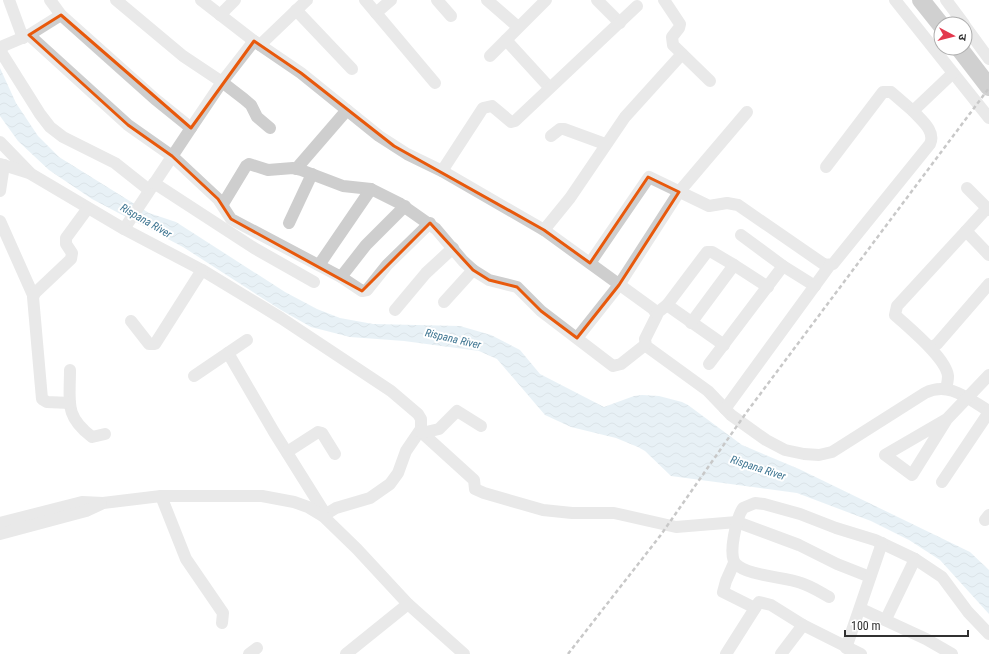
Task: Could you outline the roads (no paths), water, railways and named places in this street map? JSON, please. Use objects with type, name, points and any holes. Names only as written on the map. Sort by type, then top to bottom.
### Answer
[{"type":"highway","points":[[921,0],[934,16]]},
{"type":"highway","points":[[934,0],[946,16]]},
{"type":"highway","points":[[973,53],[989,75]]},
{"type":"highway","points":[[965,56],[989,86]]},
{"type":"street","points":[[10,0],[26,37],[128,125],[172,156],[223,204],[228,215],[238,223],[341,277],[362,291],[366,290],[387,265],[430,223]]},
{"type":"street","points":[[50,0],[61,15],[155,99],[191,128]]},
{"type":"street","points":[[116,0],[183,56],[222,82],[249,103],[258,117],[270,128]]},
{"type":"street","points":[[201,0],[257,43],[301,73],[394,146],[442,171],[544,230],[657,313]]},
{"type":"street","points":[[220,15],[235,0]]},
{"type":"street","points":[[126,226],[151,186],[222,82],[257,43],[307,0]]},
{"type":"street","points":[[365,0],[435,83]]},
{"type":"street","points":[[376,12],[391,0]]},
{"type":"street","points":[[436,0],[451,16]]},
{"type":"street","points":[[487,0],[518,27]]},
{"type":"street","points":[[490,56],[546,0]]},
{"type":"street","points":[[597,0],[620,23]]},
{"type":"street","points":[[664,0],[680,24],[671,40],[682,54],[710,81]]},
{"type":"street","points":[[895,0],[989,118]]},
{"type":"street","points":[[946,0],[958,16]]},
{"type":"street","points":[[442,171],[483,108],[492,106],[513,122],[637,6]]},
{"type":"street","points":[[296,10],[352,69]]},
{"type":"street","points":[[61,15],[26,37],[3,46],[1,52],[45,122],[63,137],[115,163],[254,248],[314,282]]},
{"type":"street","points":[[973,37],[989,59]]},
{"type":"street","points":[[506,40],[549,88]]},
{"type":"street","points":[[544,230],[576,189],[605,144],[642,97],[682,54]]},
{"type":"street","points":[[913,111],[953,73]]},
{"type":"street","points":[[725,409],[830,266],[843,253],[930,144],[932,136],[930,131],[913,111],[891,92],[883,92],[826,167]]},
{"type":"street","points":[[296,169],[347,110]]},
{"type":"street","points":[[577,338],[619,285],[679,192],[747,112]]},
{"type":"street","points":[[551,136],[560,129],[564,129],[605,144]]},
{"type":"street","points":[[0,142],[31,174]]},
{"type":"street","points":[[0,191],[2,164],[31,174],[88,208],[126,226],[281,318],[391,391],[418,414],[422,424],[421,432],[406,451],[398,473],[390,484],[370,498],[336,508],[325,516]]},
{"type":"street","points":[[223,204],[248,165],[272,170],[296,169],[343,186],[371,189],[405,206],[430,223],[473,270],[489,280],[517,287],[541,311],[597,355],[615,366],[621,364],[645,344],[645,339],[657,313],[667,305],[707,252],[712,252],[768,287]]},
{"type":"street","points":[[289,223],[312,174]]},
{"type":"street","points":[[590,263],[647,178],[654,177],[679,192],[709,206],[727,203],[738,205],[830,266]]},
{"type":"street","points":[[946,388],[948,376],[931,347],[919,339],[895,315],[895,311],[897,306],[988,209],[967,188]]},
{"type":"street","points":[[319,265],[371,189]]},
{"type":"street","points":[[341,277],[366,245],[405,206]]},
{"type":"street","points":[[33,295],[71,259],[72,253],[66,244],[66,238],[88,208]]},
{"type":"street","points":[[0,222],[33,295],[42,398],[47,402],[70,403]]},
{"type":"street","points":[[966,231],[989,255]]},
{"type":"street","points":[[741,235],[815,286]]},
{"type":"street","points":[[395,310],[426,273],[453,248]]},
{"type":"street","points":[[691,323],[734,265]]},
{"type":"street","points":[[709,364],[784,266]]},
{"type":"street","points":[[131,321],[149,344],[155,344],[202,270]]},
{"type":"street","points":[[444,302],[473,270]]},
{"type":"street","points":[[931,347],[937,344],[989,284]]},
{"type":"street","points":[[667,305],[724,345]]},
{"type":"street","points":[[194,376],[247,340]]},
{"type":"street","points":[[645,344],[708,391],[730,415],[780,448],[804,454],[819,455],[832,452],[925,393],[935,389],[946,388],[967,398],[989,412],[942,482]]},
{"type":"street","points":[[228,353],[325,516],[408,604],[464,654]]},
{"type":"street","points":[[70,370],[70,403],[71,414],[74,422],[90,436],[94,437],[105,434]]},
{"type":"street","points":[[947,419],[885,455],[912,475],[947,419],[989,375]]},
{"type":"street","points":[[421,432],[439,429],[457,411],[481,426]]},
{"type":"street","points":[[287,452],[318,432],[322,434],[335,454]]},
{"type":"street","points":[[421,432],[474,480],[475,490],[532,508],[572,513],[614,512],[680,527],[711,523],[737,522],[799,545],[870,577]]},
{"type":"street","points":[[0,523],[82,502],[104,503],[160,496],[262,496],[279,498],[308,507],[325,516]]},
{"type":"street","points":[[160,496],[186,559],[223,613],[222,623]]},
{"type":"street","points":[[0,534],[86,511],[104,503]]},
{"type":"street","points":[[755,608],[723,592],[734,563],[733,549],[737,522],[743,508],[755,503],[800,514],[882,544],[915,559],[942,577],[968,612],[989,634]]},
{"type":"street","points":[[846,648],[861,609],[870,577],[882,544]]},
{"type":"street","points":[[886,619],[915,559]]},
{"type":"street","points":[[734,563],[743,568],[802,583],[829,597]]},
{"type":"street","points":[[726,654],[759,602],[765,602],[803,625],[846,648],[861,654]]},
{"type":"street","points":[[346,654],[408,604]]},
{"type":"street","points":[[861,609],[886,619],[952,654]]},
{"type":"street","points":[[781,654],[803,625]]},
{"type":"water","name":"Rispana River","points":[[0,68],[16,103],[38,136],[59,157],[149,213],[176,222],[285,292],[317,309],[340,318],[373,324],[460,326],[491,335],[520,350],[540,374],[604,407],[634,396],[642,395],[659,396],[682,402],[742,445],[799,469],[970,552],[989,570],[989,614],[940,560],[909,540],[871,521],[797,493],[671,476],[645,451],[638,447],[616,438],[571,427],[545,415],[497,359],[479,351],[404,341],[350,337],[311,327],[281,310],[183,247],[92,199],[49,170],[18,141],[0,116]]},
{"type":"railway","points":[[568,654],[660,536],[746,413],[989,88]]}]
